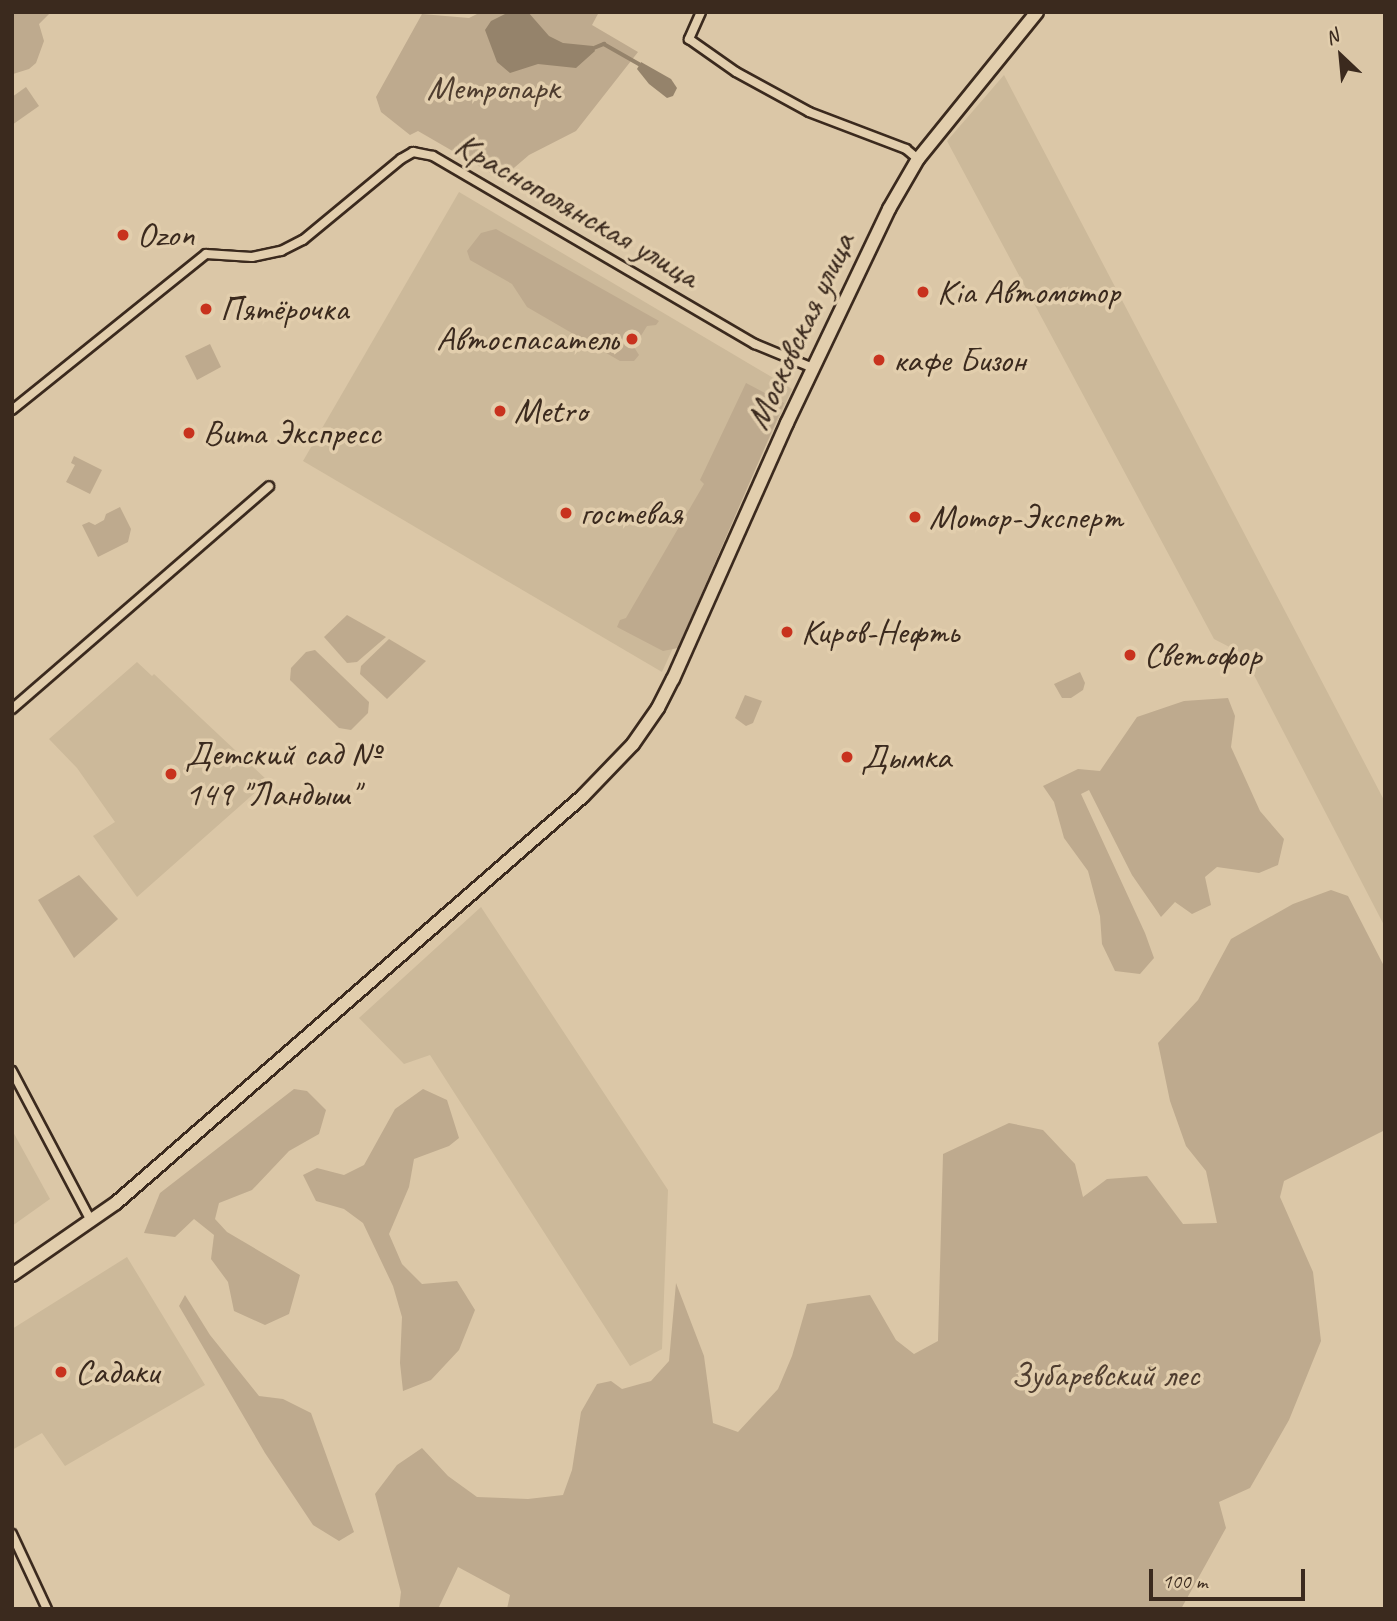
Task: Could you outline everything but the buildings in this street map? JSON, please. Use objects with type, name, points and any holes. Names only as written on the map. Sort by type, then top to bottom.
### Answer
[{"type":"main road","name":"Московская улица","points":[[12,1275],[116,1203],[583,796],[633,744],[661,703],[889,209],[918,159],[1037,12]]},
{"type":"street","points":[[701,12],[688,39],[727,66],[809,112],[906,149],[918,159]]},
{"type":"street","name":"Краснополянская улица","points":[[12,410],[206,254],[252,257],[281,250],[303,240],[413,152],[433,156],[755,344],[814,368]]},
{"type":"street","points":[[12,709],[269,486]]},
{"type":"street","points":[[12,1071],[92,1221]]},
{"type":"street","points":[[12,1534],[47,1609]]},
{"type":"shaded area","points":[[509,12],[528,12],[549,36],[563,43],[593,46],[595,51],[576,68],[538,64],[510,73],[497,62],[485,30],[491,21]]},
{"type":"shaded area","points":[[641,62],[671,79],[677,88],[673,96],[667,98],[649,84],[637,69]]},
{"type":"shaded area","points":[[1004,75],[1385,802],[1385,927],[1243,654],[1214,639],[947,141]]},
{"type":"shaded area","points":[[459,192],[792,389],[662,672],[303,461]]},
{"type":"shaded area","name":"Детский сад № 149 \"Ландыш\"","points":[[137,662],[152,676],[154,674],[268,781],[137,897],[93,836],[115,822],[77,768],[49,739]]},
{"type":"shaded area","points":[[481,907],[668,1190],[662,1349],[630,1366],[430,1055],[404,1064],[359,1018]]},
{"type":"shaded area","points":[[12,1130],[50,1199],[12,1226]]},
{"type":"shaded area","points":[[127,1257],[205,1385],[65,1466],[42,1433],[12,1450],[12,1329]]},
{"type":"green space","points":[[12,12],[51,12],[39,24],[44,41],[36,63],[29,69],[13,74]]},
{"type":"green space","name":"Метропарк","points":[[481,12],[599,12],[592,25],[638,52],[576,131],[529,155],[501,179],[418,131],[410,135],[381,112],[376,97],[422,14],[469,18]]},
{"type":"green space","points":[[26,87],[39,106],[12,125],[12,97]]},
{"type":"green space","points":[[496,229],[659,321],[656,325],[647,326],[634,347],[639,355],[634,361],[620,361],[527,307],[512,284],[470,260],[467,251],[481,233]]},
{"type":"green space","points":[[210,344],[221,367],[197,380],[185,356]]},
{"type":"green space","points":[[746,383],[784,403],[678,648],[663,651],[617,627],[620,620],[626,618],[704,484],[700,480]]},
{"type":"green space","points":[[74,456],[102,470],[90,494],[66,482],[75,465],[71,463]]},
{"type":"green space","points":[[120,507],[131,529],[128,542],[98,557],[82,525],[89,522],[95,525],[104,520],[106,514]]},
{"type":"green space","points":[[347,615],[386,637],[357,662],[347,663],[324,637]]},
{"type":"green space","points":[[389,639],[426,661],[387,699],[360,674],[361,666]]},
{"type":"green space","points":[[315,650],[369,702],[368,713],[351,730],[339,728],[290,680],[291,668],[306,652]]},
{"type":"green space","points":[[1080,672],[1085,683],[1083,690],[1071,698],[1062,698],[1054,684]]},
{"type":"green space","points":[[745,695],[762,701],[753,723],[746,726],[735,718]]},
{"type":"green space","points":[[1228,698],[1235,716],[1231,747],[1260,811],[1284,839],[1278,865],[1259,873],[1217,867],[1205,877],[1211,905],[1192,914],[1175,902],[1161,917],[1132,875],[1089,790],[1081,794],[1154,958],[1140,974],[1115,971],[1102,944],[1100,916],[1088,871],[1064,838],[1054,802],[1043,786],[1078,769],[1100,771],[1137,717],[1184,701]]},
{"type":"green space","points":[[79,875],[118,919],[74,958],[38,900]]},
{"type":"green space","name":"Зубаревский лес","points":[[1331,890],[1348,896],[1385,968],[1385,1130],[1284,1181],[1280,1197],[1313,1272],[1321,1341],[1289,1420],[1250,1488],[1219,1502],[1226,1528],[1181,1609],[507,1609],[510,1595],[458,1567],[438,1609],[399,1609],[401,1592],[375,1494],[397,1465],[422,1448],[448,1476],[477,1497],[528,1499],[563,1495],[572,1470],[581,1412],[597,1384],[611,1381],[622,1389],[651,1381],[669,1361],[676,1283],[704,1356],[713,1423],[738,1432],[778,1389],[792,1356],[807,1304],[870,1295],[896,1340],[914,1354],[938,1341],[943,1154],[1009,1123],[1043,1130],[1075,1164],[1083,1197],[1107,1179],[1147,1176],[1183,1224],[1217,1223],[1206,1171],[1186,1146],[1170,1101],[1158,1043],[1198,1000],[1231,939],[1293,904]]},
{"type":"green space","points":[[294,1089],[307,1091],[326,1110],[319,1134],[289,1151],[252,1190],[219,1203],[215,1219],[227,1232],[300,1275],[289,1314],[265,1325],[234,1311],[228,1282],[211,1259],[214,1235],[194,1219],[175,1237],[144,1233],[160,1193]]},
{"type":"green space","points":[[423,1089],[447,1100],[459,1138],[449,1146],[414,1159],[409,1187],[389,1234],[402,1264],[422,1284],[457,1281],[475,1310],[459,1350],[431,1380],[403,1391],[400,1363],[402,1317],[393,1286],[363,1223],[344,1209],[316,1201],[303,1175],[317,1168],[344,1175],[364,1165],[395,1109]]},
{"type":"green space","points":[[185,1295],[210,1335],[259,1396],[283,1399],[311,1413],[354,1532],[339,1541],[313,1525],[265,1453],[179,1306]]},
{"type":"waterway","points":[[594,48],[604,44],[639,64]]},
{"type":"place","name":"Ozon","points":[[123,235]]},
{"type":"place","name":"Kia Автомотор","points":[[923,292]]},
{"type":"place","name":"Пятёрочка","points":[[206,309]]},
{"type":"place","name":"Автоспасатель","points":[[632,339]]},
{"type":"place","name":"кафе Бизон","points":[[879,360]]},
{"type":"place","name":"Metro","points":[[500,411]]},
{"type":"place","name":"Вита Экспресс","points":[[189,433]]},
{"type":"place","name":"гостевая","points":[[566,513]]},
{"type":"place","name":"Мотор-Эксперт","points":[[915,517]]},
{"type":"place","name":"Киров-Нефть","points":[[787,632]]},
{"type":"place","name":"Светофор","points":[[1130,655]]},
{"type":"place","name":"Дымка","points":[[847,757]]},
{"type":"place","name":"Детский сад № 149 \"Ландыш\"","points":[[171,774]]},
{"type":"place","name":"Садаки","points":[[61,1372]]}]
